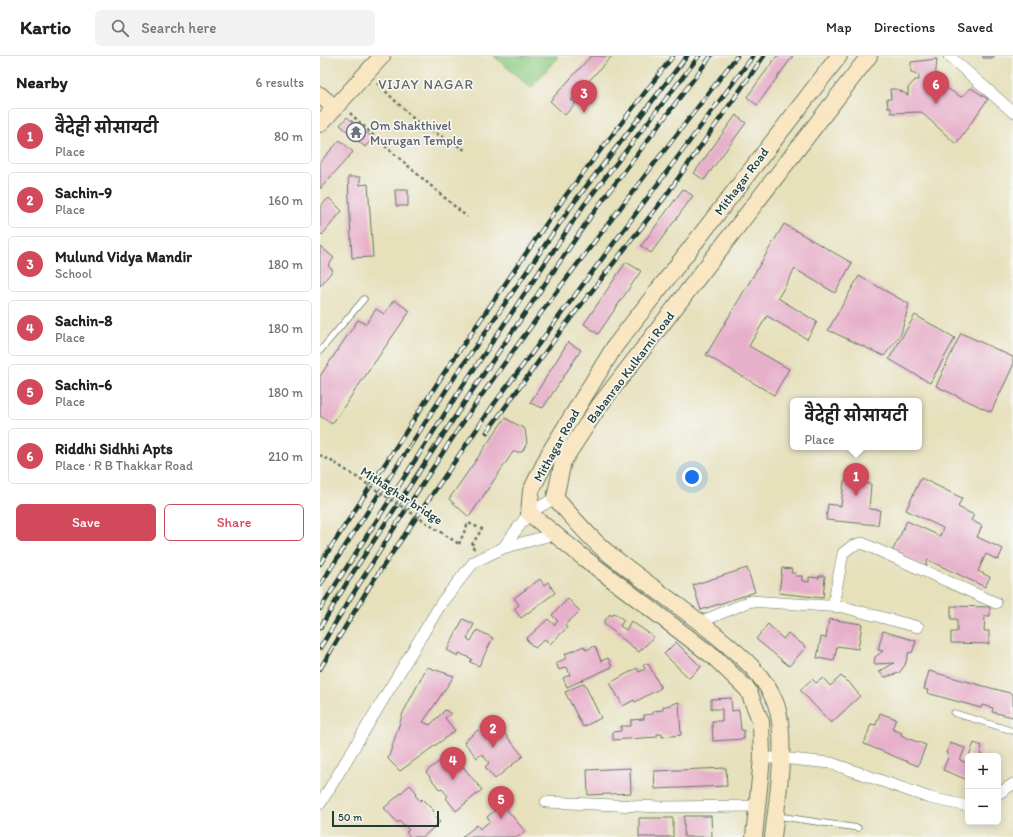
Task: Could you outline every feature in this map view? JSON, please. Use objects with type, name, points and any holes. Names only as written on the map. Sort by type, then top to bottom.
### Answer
[{"type":"street","points":[[320,124],[382,56]]},
{"type":"street","name":"Mithagar Road","points":[[529,513],[531,490],[550,452],[615,346],[839,56]]},
{"type":"street","name":"Babanrao Kulkarni Road","points":[[555,498],[563,461],[599,406],[869,56]]},
{"type":"street","points":[[949,56],[1013,112]]},
{"type":"street","points":[[320,95],[337,106]]},
{"type":"street","points":[[502,548],[529,513],[555,498],[606,552],[700,622],[748,662],[762,680],[776,704],[781,726],[780,758],[773,837]]},
{"type":"street","points":[[529,513],[715,658],[748,690],[760,722],[762,758],[754,837]]},
{"type":"street","points":[[320,804],[442,602],[474,562],[502,548],[555,534]]},
{"type":"street","points":[[833,606],[843,553],[852,546],[862,543],[996,603]]},
{"type":"street","points":[[700,622],[751,601],[843,607],[918,627]]},
{"type":"street","points":[[762,758],[780,758],[831,763],[930,798],[965,805]]},
{"type":"street","points":[[1001,792],[1013,784]]},
{"type":"street","points":[[546,802],[661,807],[757,806]]},
{"type":"lane","points":[[320,351],[364,299]]},
{"type":"lane","points":[[954,713],[1013,731]]},
{"type":"lane","points":[[775,816],[858,828]]},
{"type":"path","points":[[366,73],[417,122],[465,150]]},
{"type":"path","points":[[337,106],[467,217]]},
{"type":"path","name":"Mithaghar bridge","points":[[320,455],[335,463],[459,544],[468,523],[482,529],[471,546]]},
{"type":"green space","points":[[494,56],[558,56],[531,88]]},
{"type":"building","points":[[591,56],[612,56],[571,100],[576,103],[565,115],[550,101]]},
{"type":"building","points":[[777,56],[793,56],[757,105],[747,97]]},
{"type":"building","points":[[983,56],[994,56],[994,58],[983,58]]},
{"type":"building","points":[[937,59],[935,81],[961,97],[971,88],[988,99],[956,144],[921,112],[891,113],[891,108],[888,108],[887,99],[891,99],[890,89],[897,89],[908,95],[908,88],[915,80],[919,80],[919,75],[911,72],[911,62]]},
{"type":"building","points":[[736,115],[746,123],[704,180],[694,173]]},
{"type":"building","name":"Om Shakthivel Murugan Temple","points":[[347,117],[373,138],[365,147],[340,125]]},
{"type":"building","points":[[340,140],[353,152],[320,189],[320,162]]},
{"type":"building","points":[[348,177],[360,177],[360,185],[368,184],[373,257],[352,258]]},
{"type":"building","points":[[683,189],[693,196],[651,253],[641,246]]},
{"type":"building","points":[[395,190],[408,190],[408,206],[396,206]]},
{"type":"building","points":[[329,198],[342,211],[322,235],[320,233],[320,206]]},
{"type":"building","points":[[784,224],[852,263],[835,293],[795,269],[778,298],[817,322],[807,339],[767,316],[749,346],[789,369],[774,395],[706,355]]},
{"type":"building","points":[[320,246],[334,258],[328,266],[333,270],[320,286]]},
{"type":"building","points":[[626,262],[641,271],[598,334],[584,324]]},
{"type":"building","points":[[859,276],[909,304],[901,334],[884,356],[828,330]]},
{"type":"building","points":[[394,300],[410,311],[332,424],[320,416],[320,376],[358,320],[366,324],[376,309],[384,314]]},
{"type":"building","points":[[915,315],[955,338],[930,383],[889,359]]},
{"type":"building","points":[[961,333],[1013,357],[1013,366],[991,412],[936,386]]},
{"type":"building","points":[[568,342],[581,350],[543,408],[530,403]]},
{"type":"building","points":[[505,418],[525,429],[527,443],[522,452],[513,452],[469,517],[449,499]]},
{"type":"building","points":[[921,478],[962,498],[958,507],[974,515],[971,520],[982,526],[977,537],[1003,549],[998,560],[986,554],[978,571],[990,577],[985,587],[928,560],[925,567],[892,552],[907,521],[940,536],[943,528],[906,510]]},
{"type":"building","points":[[844,481],[851,482],[851,487],[859,488],[860,483],[871,484],[869,509],[880,510],[878,525],[826,520],[828,504],[841,506]]},
{"type":"building","points":[[747,568],[755,592],[701,610],[693,585]]},
{"type":"building","points":[[782,568],[792,569],[791,573],[796,573],[795,576],[802,576],[802,581],[809,582],[809,577],[819,578],[819,576],[825,576],[823,598],[779,593]]},
{"type":"building","points":[[540,579],[544,585],[548,582],[555,593],[521,618],[514,609],[519,605],[514,598]]},
{"type":"building","points":[[568,599],[580,611],[565,625],[567,628],[550,644],[545,639],[535,648],[526,639],[548,619],[554,625],[558,621],[552,615]]},
{"type":"building","points":[[951,606],[990,607],[990,616],[985,616],[984,631],[989,631],[989,644],[951,643],[951,632],[957,632],[957,619],[951,619]]},
{"type":"building","points":[[614,613],[624,620],[620,626],[626,630],[631,621],[654,637],[639,652],[603,623],[610,614],[612,616]]},
{"type":"building","points":[[463,619],[474,624],[467,639],[471,641],[477,630],[493,638],[479,666],[470,662],[472,659],[459,653],[458,656],[447,650]]},
{"type":"building","points":[[829,619],[862,624],[858,649],[837,646],[834,661],[817,658],[821,637],[826,638]]},
{"type":"building","points":[[768,624],[783,639],[788,633],[806,647],[789,666],[756,639]]},
{"type":"building","points":[[883,631],[916,641],[912,653],[909,652],[905,665],[899,673],[885,677],[879,672],[894,663],[874,664],[875,657],[883,651],[878,650]]},
{"type":"building","points":[[676,642],[701,667],[689,678],[664,654]]},
{"type":"building","points":[[584,646],[586,650],[595,646],[601,661],[608,658],[612,667],[567,687],[563,678],[570,675],[567,667],[559,670],[556,663],[567,658],[565,654]]},
{"type":"building","points":[[648,663],[661,688],[635,702],[634,700],[623,706],[610,683],[637,668],[639,672],[645,669],[643,665]]},
{"type":"building","points":[[427,667],[454,676],[423,722],[430,725],[445,710],[451,714],[445,718],[455,731],[400,771],[388,759],[403,713]]},
{"type":"building","points":[[929,671],[1013,694],[1013,717],[992,712],[993,708],[982,705],[981,708],[927,693],[928,690],[924,689]]},
{"type":"building","points":[[841,676],[847,682],[848,681],[860,696],[831,723],[800,690],[812,679],[816,683],[823,678],[830,686]]},
{"type":"building","points":[[584,683],[601,718],[583,727],[565,692]]},
{"type":"building","points":[[731,698],[732,711],[739,710],[741,730],[744,730],[744,739],[713,741],[712,721],[722,721],[722,709],[711,709],[711,699]]},
{"type":"building","points":[[679,702],[681,735],[662,737],[662,734],[657,734],[657,737],[613,740],[613,732],[621,731],[621,726],[631,726],[631,720],[644,719],[644,715],[653,714],[653,711],[663,710],[663,707]]},
{"type":"building","points":[[880,713],[896,719],[892,729],[902,733],[901,735],[907,738],[926,745],[918,766],[864,744],[871,724],[876,725]]},
{"type":"building","points":[[492,718],[523,756],[495,779],[485,767],[489,763],[482,754],[477,758],[464,742]]},
{"type":"building","points":[[950,743],[965,748],[960,760],[965,762],[965,779],[943,770],[949,755],[946,753]]},
{"type":"building","points":[[974,743],[982,746],[980,753],[970,753]]},
{"type":"building","points":[[451,752],[482,790],[456,811],[446,798],[448,796],[442,789],[440,790],[426,772]]},
{"type":"building","points":[[630,768],[631,793],[588,795],[587,770]]},
{"type":"building","points":[[726,768],[727,786],[655,789],[654,771]]},
{"type":"building","points":[[410,785],[417,793],[415,795],[420,801],[422,799],[434,811],[432,813],[440,822],[423,837],[410,837],[406,832],[409,830],[400,821],[398,823],[384,808]]},
{"type":"building","points":[[502,804],[525,831],[518,837],[462,837],[477,825],[480,829],[490,821],[487,817]]},
{"type":"building","points":[[684,816],[711,816],[712,837],[684,837]]},
{"type":"building","points":[[639,818],[673,818],[673,837],[639,837]]},
{"type":"railway","points":[[320,564],[444,373],[566,195],[673,56]]},
{"type":"railway","points":[[320,585],[454,378],[575,201],[687,56]]},
{"type":"railway","points":[[320,609],[462,387],[584,205],[699,56]]},
{"type":"railway","points":[[320,628],[352,574],[470,394],[593,213],[711,56]]},
{"type":"railway","points":[[320,648],[398,522],[479,399],[574,269],[737,56]]},
{"type":"railway","points":[[320,669],[371,584],[494,404],[753,56]]},
{"type":"railway","points":[[487,432],[560,332],[665,197],[764,56]]},
{"type":"place","name":"Riddhi Sidhhi Apts","points":[[936,104]]},
{"type":"place","name":"Mulund Vidya Mandir","points":[[584,113]]},
{"type":"place","name":"Om Shakthivel Murugan Temple","points":[[356,132]]},
{"type":"place","name":"वैदेही सोसायटी","points":[[856,496]]},
{"type":"place","name":"Sachin-9","points":[[493,748]]},
{"type":"place","name":"Sachin-8","points":[[453,780]]},
{"type":"place","name":"Sachin-6","points":[[501,819]]},
{"type":"district","name":"VIJAY NAGAR","points":[[426,84]]}]
